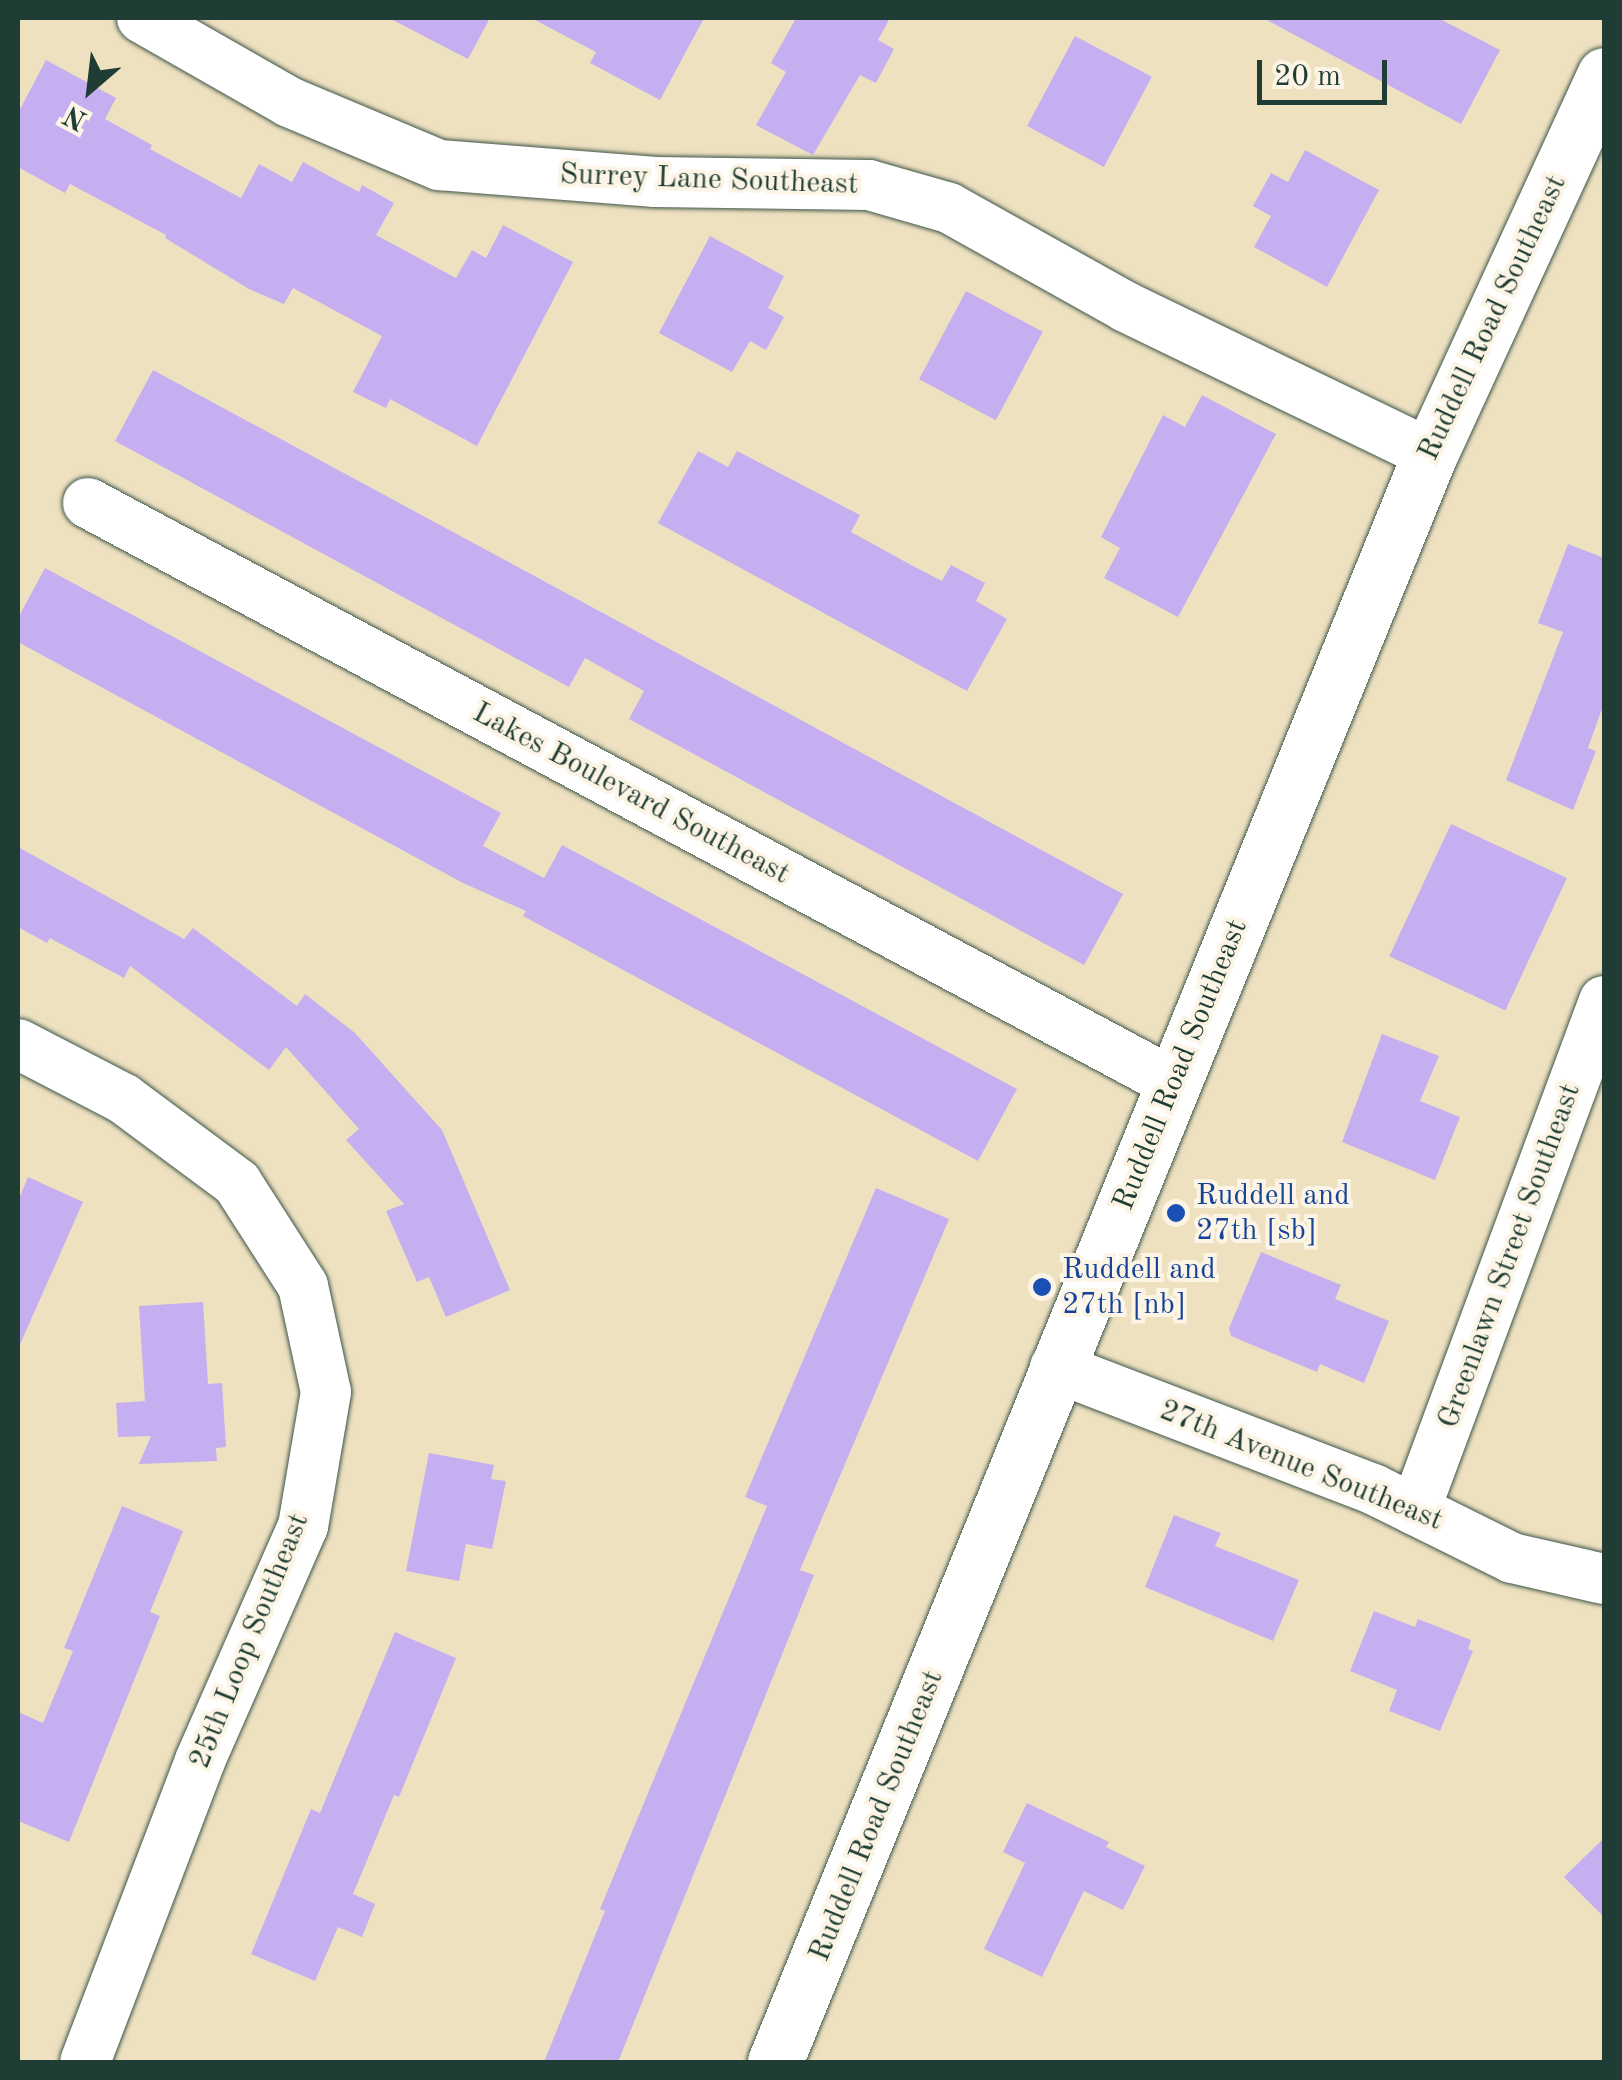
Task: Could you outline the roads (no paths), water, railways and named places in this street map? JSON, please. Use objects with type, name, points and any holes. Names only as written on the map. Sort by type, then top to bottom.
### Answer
[{"type":"main road","name":"Ruddell Road Southeast","points":[[775,2062],[1430,454],[1604,75]]},
{"type":"street","name":"Surrey Lane Southeast","points":[[142,18],[289,102],[439,166],[655,182],[869,185],[948,208],[1126,306],[1430,454]]},
{"type":"street","name":"Lakes Boulevard Southeast","points":[[88,503],[1175,1084]]},
{"type":"street","name":"Greenlawn Street Southeast","points":[[1415,1510],[1604,1001]]},
{"type":"street","name":"25th Loop Southeast","points":[[18,1044],[124,1099],[237,1183],[303,1286],[326,1392],[302,1526],[200,1761],[85,2062]]},
{"type":"street","name":"27th Avenue Southeast","points":[[1055,1367],[1372,1489],[1512,1558],[1604,1579]]},
{"type":"place","name":"Ruddell and 27th [sb]","points":[[1176,1213]]},
{"type":"place","name":"Ruddell and 27th [nb]","points":[[1042,1287]]}]
